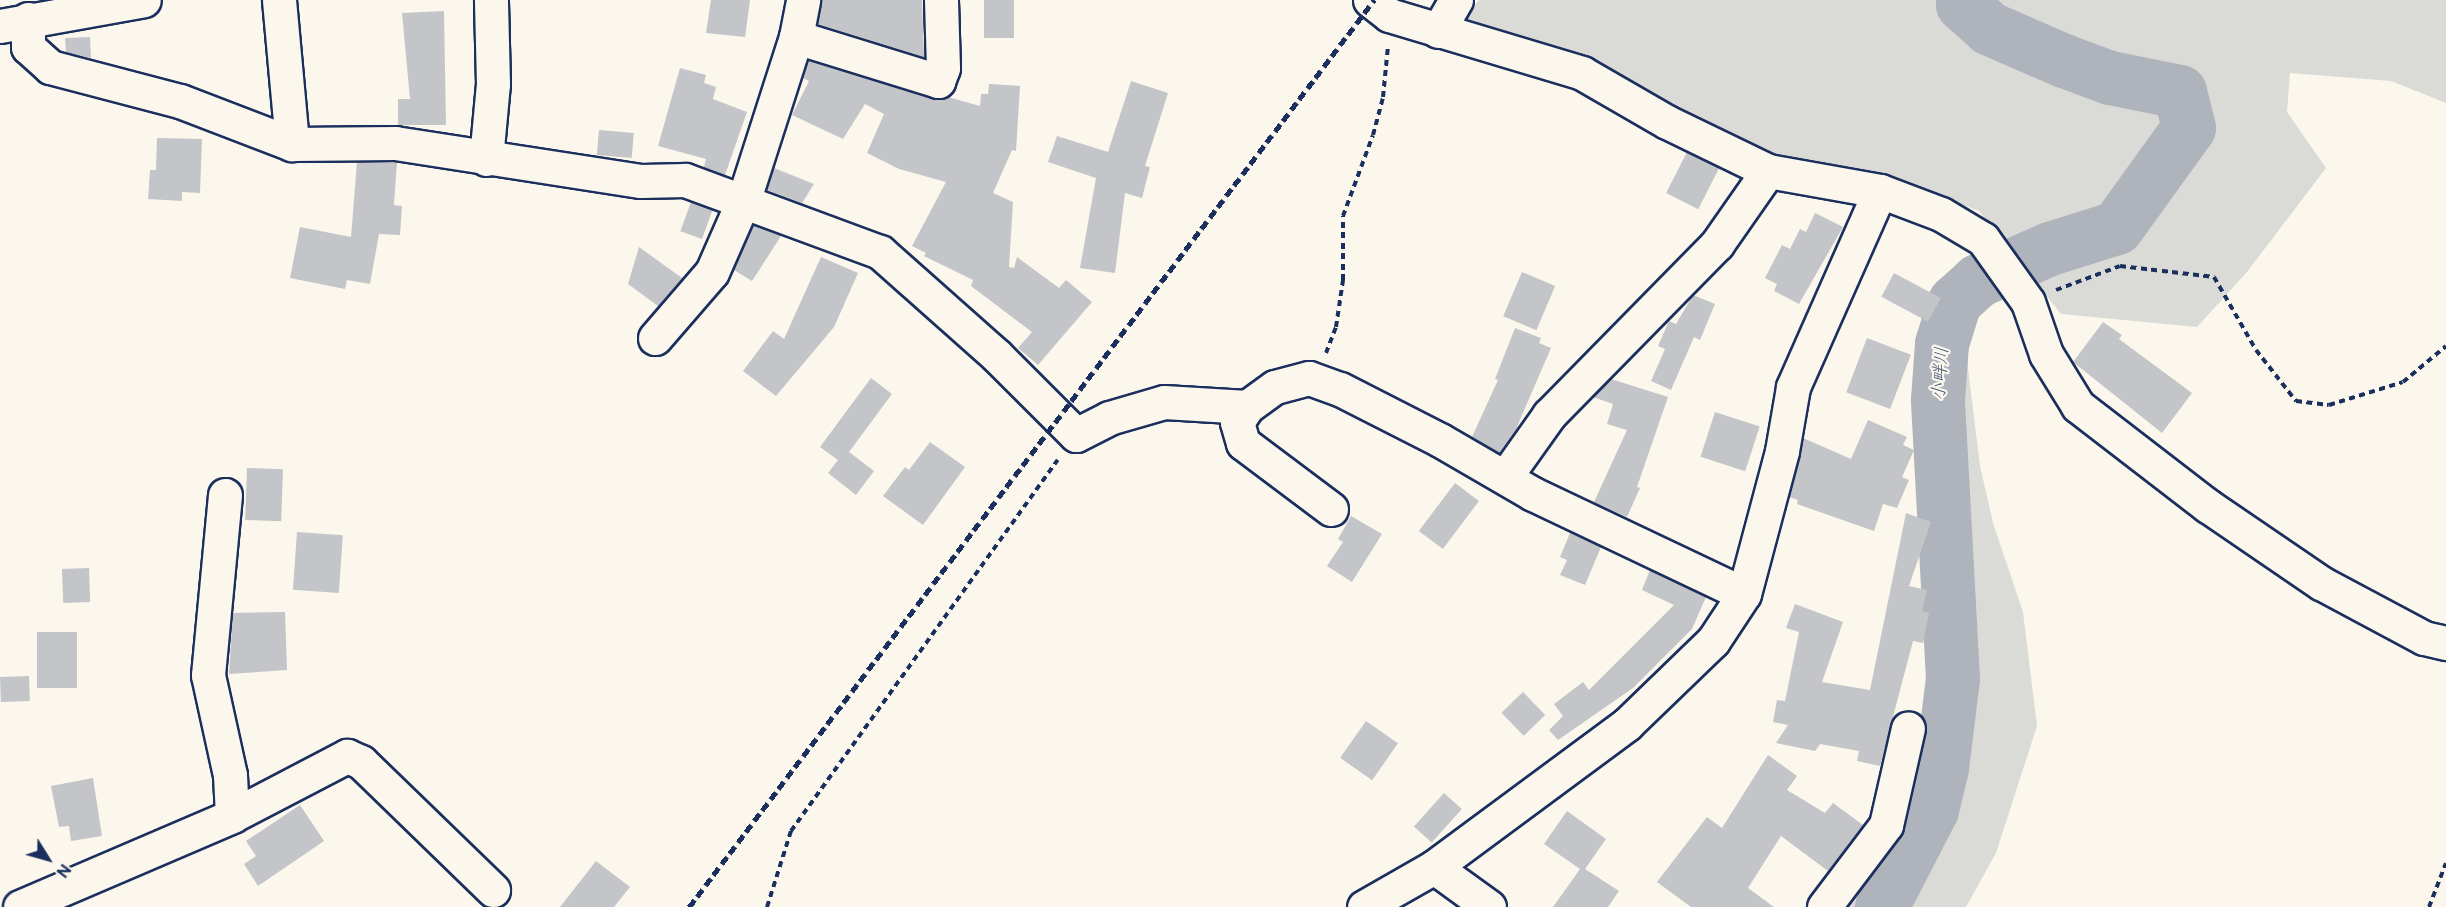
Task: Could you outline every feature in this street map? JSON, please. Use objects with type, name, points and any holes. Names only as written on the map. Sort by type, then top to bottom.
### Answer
[{"type":"street","points":[[144,0],[14,23],[28,47],[50,67],[180,101],[292,144],[395,143],[486,159],[641,181],[685,180],[744,199],[880,252],[988,347],[1076,435],[1109,418],[1164,402],[1247,407]]},
{"type":"street","points":[[279,0],[292,144]]},
{"type":"street","points":[[486,159],[493,84],[490,0]]},
{"type":"street","points":[[655,339],[712,272],[744,199],[796,37],[803,0]]},
{"type":"street","points":[[796,37],[938,81],[943,68],[941,0]]},
{"type":"street","points":[[1438,32],[1456,0]]},
{"type":"street","points":[[1379,7],[1438,32],[1582,73],[1667,122],[1768,171],[1880,191],[1941,214],[1986,243],[2019,289],[2046,354],[2078,406],[2208,506],[2293,564],[2435,640],[2446,671]]},
{"type":"street","points":[[1505,477],[1549,415],[1571,390],[1717,244],[1768,171]]},
{"type":"street","points":[[1364,907],[1434,867],[1626,725],[1713,641],[1744,594],[1782,452],[1793,387],[1880,191]]},
{"type":"street","points":[[1330,509],[1243,443],[1237,422],[1247,407],[1275,387],[1309,378],[1410,425],[1533,494],[1744,594]]},
{"type":"street","points":[[225,495],[208,675],[230,775],[232,816]]},
{"type":"street","points":[[1824,907],[1886,825],[1908,728]]},
{"type":"street","points":[[20,907],[232,816],[347,756],[361,762],[493,890]]},
{"type":"street","points":[[1434,867],[1489,907]]},
{"type":"path","points":[[1309,378],[1328,350],[1336,327],[1343,280],[1343,216],[1373,135],[1383,97],[1379,7]]},
{"type":"path","points":[[2019,289],[2120,266],[2214,277],[2256,350],[2296,401],[2329,405],[2403,382],[2446,346]]},
{"type":"path","points":[[767,907],[791,831],[1076,435]]},
{"type":"path","points":[[2429,907],[2446,863]]},
{"type":"shaded area","points":[[1479,0],[2446,0],[2446,103],[2391,81],[2290,73],[2287,112],[2326,168],[2247,272],[2197,327],[2061,314],[1979,211],[1882,175],[1766,160],[1510,35],[1462,20]]},
{"type":"shaded area","points":[[1965,344],[1980,466],[1993,523],[2023,612],[2037,726],[1996,853],[1966,907],[1847,907],[1908,823],[1934,707],[1958,572],[1951,444]]},
{"type":"building","points":[[711,0],[750,0],[745,37],[706,33]]},
{"type":"building","points":[[821,0],[922,0],[924,57],[818,24]]},
{"type":"building","points":[[984,0],[1014,0],[1014,38],[984,38]]},
{"type":"building","points":[[444,11],[446,125],[398,125],[398,99],[410,99],[402,13]]},
{"type":"building","points":[[90,37],[91,58],[66,52],[65,38]]},
{"type":"building","points":[[809,61],[932,99],[948,97],[980,106],[981,94],[988,94],[989,84],[1020,86],[1016,151],[1012,150],[993,193],[1013,202],[1009,267],[1014,268],[1017,257],[1059,288],[1066,280],[1092,302],[1038,365],[1018,348],[1032,332],[971,286],[973,280],[924,256],[926,253],[912,246],[946,182],[899,169],[867,153],[884,114],[865,104],[843,139],[792,115],[809,81],[803,78]]},
{"type":"building","points":[[680,68],[706,75],[704,83],[716,87],[713,99],[747,112],[725,175],[704,167],[706,159],[658,146]]},
{"type":"building","points":[[1131,81],[1168,93],[1145,166],[1150,167],[1142,198],[1125,193],[1115,273],[1080,268],[1096,178],[1048,162],[1057,136],[1108,152]]},
{"type":"building","points":[[599,130],[634,133],[632,158],[597,155]]},
{"type":"building","points":[[157,138],[202,139],[200,193],[182,192],[182,201],[148,199],[150,170],[156,170]]},
{"type":"building","points":[[1687,152],[1719,168],[1698,209],[1666,193]]},
{"type":"building","points":[[357,162],[397,162],[394,205],[402,206],[400,235],[379,234],[370,284],[347,280],[345,289],[290,278],[300,227],[351,237]]},
{"type":"building","points":[[774,168],[814,184],[802,203],[767,190]]},
{"type":"building","points":[[691,202],[713,210],[702,239],[680,231]]},
{"type":"building","points":[[1815,213],[1843,227],[1799,304],[1774,291],[1777,284],[1765,278],[1782,245],[1790,249],[1800,229],[1806,232]]},
{"type":"building","points":[[753,225],[781,236],[752,281],[734,270]]},
{"type":"building","points":[[639,247],[682,278],[658,306],[628,284]]},
{"type":"building","points":[[821,257],[858,273],[834,327],[776,396],[743,371],[773,331],[784,339]]},
{"type":"building","points":[[1522,272],[1555,286],[1536,330],[1503,316]]},
{"type":"building","points":[[1894,273],[1941,298],[1928,322],[1881,297]]},
{"type":"building","points":[[1693,295],[1715,304],[1700,340],[1694,337],[1671,390],[1651,381],[1665,349],[1658,346],[1669,321],[1676,324]]},
{"type":"building","points":[[2103,322],[2122,335],[2119,339],[2192,393],[2162,433],[2073,362]]},
{"type":"building","points":[[1515,328],[1541,338],[1539,343],[1551,348],[1516,429],[1499,453],[1472,437],[1498,380],[1495,379]]},
{"type":"building","points":[[1867,338],[1911,355],[1890,409],[1846,392]]},
{"type":"building","points":[[871,378],[892,394],[849,452],[874,471],[856,495],[828,473],[838,460],[820,447]]},
{"type":"building","points":[[1611,379],[1668,397],[1637,487],[1640,488],[1627,517],[1594,502],[1627,430],[1607,424],[1613,404],[1593,397]]},
{"type":"building","points":[[1715,412],[1760,427],[1745,471],[1700,457]]},
{"type":"building","points":[[1868,420],[1907,437],[1903,445],[1914,450],[1902,477],[1909,480],[1897,508],[1883,504],[1874,531],[1797,504],[1798,500],[1789,497],[1803,438],[1851,459]]},
{"type":"building","points":[[930,442],[965,467],[923,525],[883,496],[905,467],[909,470]]},
{"type":"building","points":[[247,468],[283,469],[281,521],[245,520]]},
{"type":"building","points":[[1455,483],[1479,501],[1443,549],[1419,531]]},
{"type":"building","points":[[1906,513],[1931,522],[1909,586],[1927,590],[1922,611],[1929,613],[1923,643],[1913,641],[1880,766],[1857,761],[1859,751],[1820,744],[1815,751],[1776,743],[1788,725],[1773,722],[1777,700],[1785,701],[1799,632],[1786,628],[1795,604],[1843,622],[1822,682],[1870,690]]},
{"type":"building","points":[[1351,516],[1382,534],[1352,582],[1327,566],[1343,542],[1338,539]]},
{"type":"building","points":[[297,532],[343,535],[339,593],[293,590]]},
{"type":"building","points":[[1570,533],[1601,547],[1585,585],[1560,575],[1567,560],[1560,557]]},
{"type":"building","points":[[89,568],[90,602],[63,603],[62,569]]},
{"type":"building","points":[[1650,570],[1706,597],[1692,629],[1633,688],[1558,740],[1549,730],[1563,716],[1554,704],[1583,682],[1589,690],[1674,605],[1642,590]]},
{"type":"building","points":[[285,612],[287,670],[229,674],[233,613]]},
{"type":"building","points":[[37,632],[77,632],[77,688],[37,688]]},
{"type":"building","points":[[29,676],[30,701],[1,702],[0,677]]},
{"type":"building","points":[[1523,692],[1545,715],[1524,736],[1501,713]]},
{"type":"building","points":[[1366,721],[1398,743],[1372,780],[1340,758]]},
{"type":"building","points":[[1768,755],[1797,776],[1787,790],[1825,813],[1833,803],[1863,825],[1828,871],[1781,836],[1748,888],[1774,907],[1691,907],[1657,882],[1707,817],[1722,828]]},
{"type":"building","points":[[93,778],[102,836],[71,841],[69,826],[59,827],[51,786]]},
{"type":"building","points":[[1444,793],[1462,809],[1432,843],[1414,826]]},
{"type":"building","points":[[300,805],[324,841],[258,886],[244,864],[256,856],[246,841]]},
{"type":"building","points":[[1567,811],[1606,839],[1585,869],[1619,891],[1608,907],[1553,907],[1580,869],[1544,844]]},
{"type":"building","points":[[596,861],[630,887],[614,907],[560,907]]},
{"type":"waterway","name":"小畔川","points":[[1882,907],[1932,810],[1942,768],[1953,679],[1938,400],[1942,344],[1955,302],[1978,281],[2050,249],[2117,228],[2189,128],[2180,92],[2110,78],[2064,61],[1990,29],[1963,5],[1966,0]]},
{"type":"railway","points":[[689,907],[1374,0]]}]
